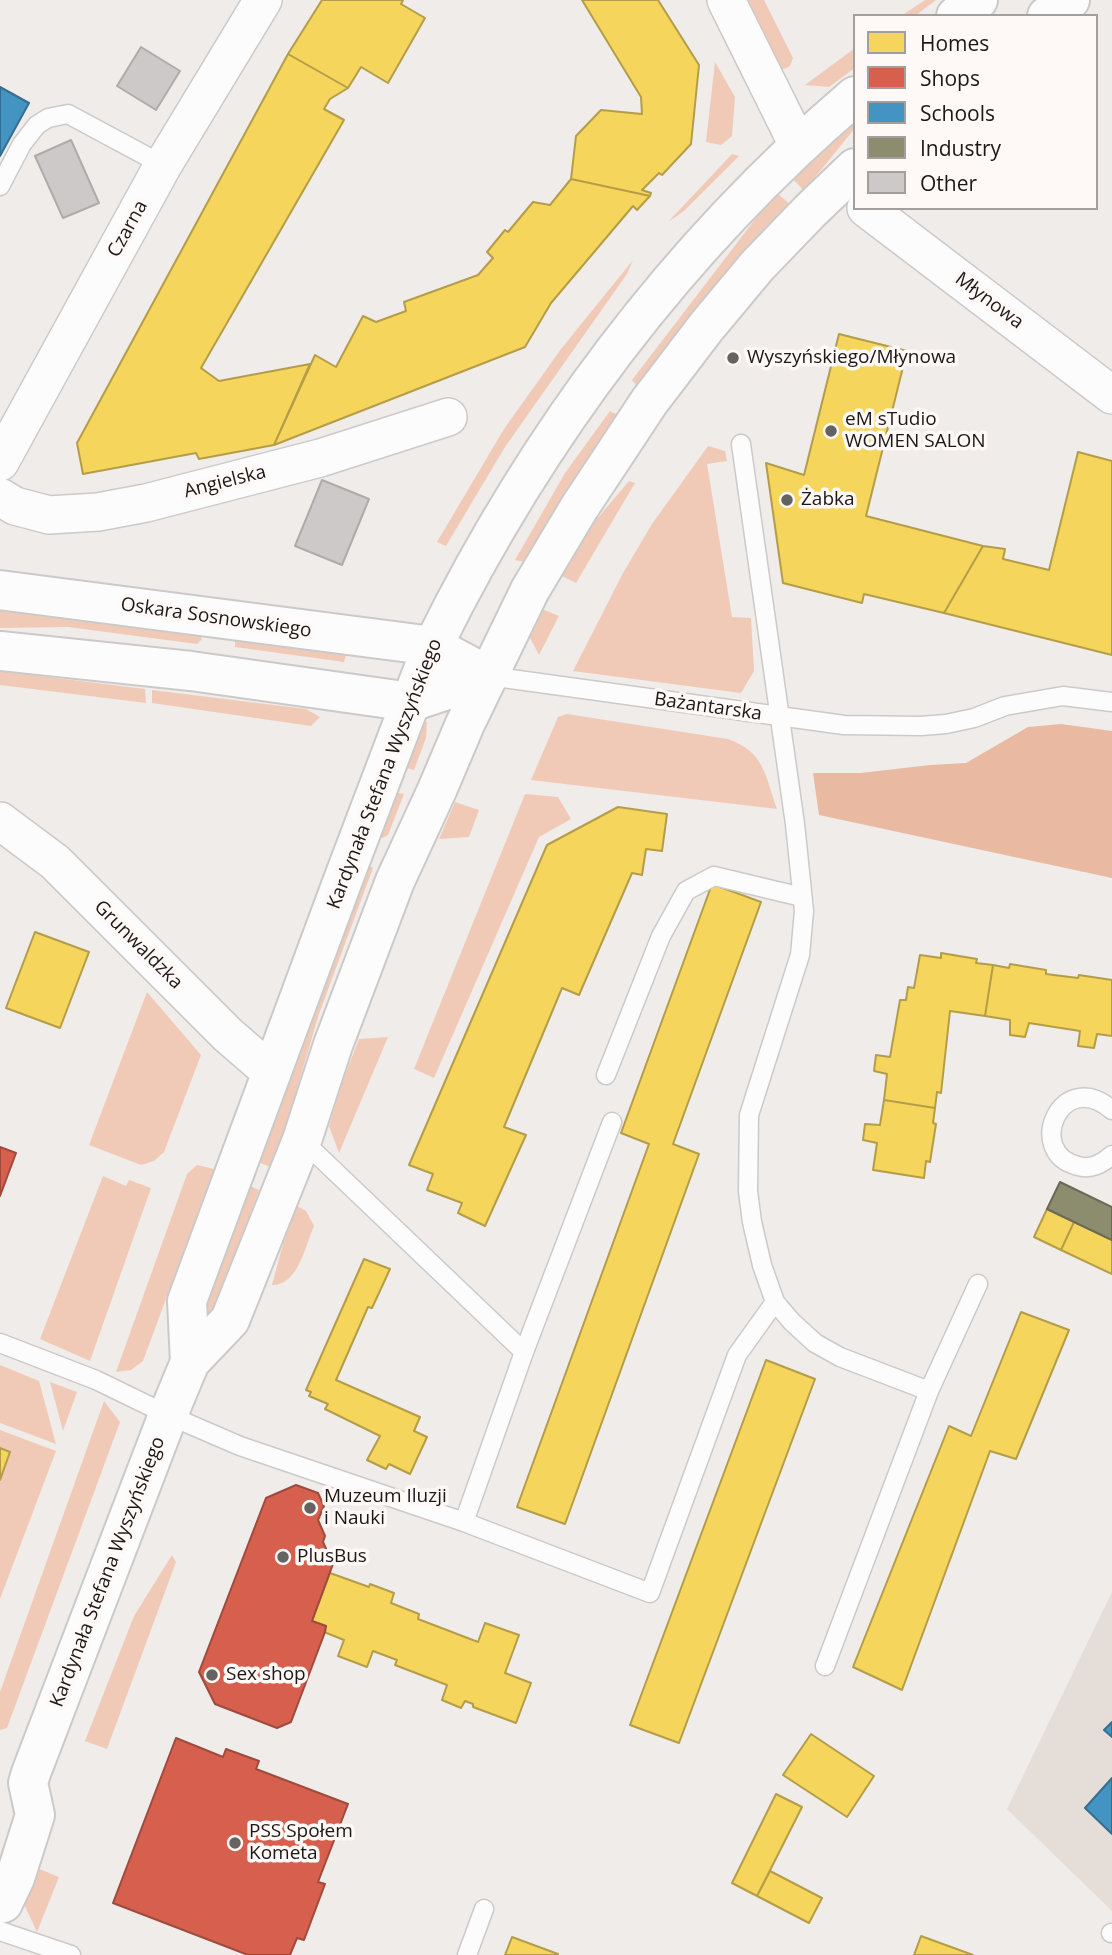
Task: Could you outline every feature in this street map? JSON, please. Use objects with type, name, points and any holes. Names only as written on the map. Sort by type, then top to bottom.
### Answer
[{"type":"street","name":"Czarna","points":[[0,462],[163,164],[263,0]]},
{"type":"street","points":[[726,0],[798,145]]},
{"type":"street","points":[[1050,14],[1070,0]]},
{"type":"street","name":"Kardynała Stefana Wyszyńskiego","points":[[190,1362],[187,1301],[433,646],[477,563],[547,446],[604,364],[683,267],[798,145],[853,98]]},
{"type":"street","name":"Kardynała Stefana Wyszyńskiego","points":[[0,1904],[15,1878],[35,1815],[14,1792],[190,1362],[230,1320],[302,1140],[333,1045],[395,881],[530,590],[579,508],[649,402],[707,326],[757,267],[853,190]]},
{"type":"street","name":"Młynowa","points":[[878,210],[1112,395]]},
{"type":"street","points":[[604,364],[608,386],[616,395],[638,404],[649,402]]},
{"type":"street","name":"Angielska","points":[[0,497],[15,506],[49,515],[98,512],[146,503],[320,458],[448,417]]},
{"type":"street","name":"Oskara Sosnowskiego","points":[[0,590],[433,646]]},
{"type":"street","points":[[191,671],[208,666],[218,651],[219,633],[214,625],[200,614]]},
{"type":"street","points":[[433,646],[489,676]]},
{"type":"street","points":[[0,651],[191,671],[411,702],[489,676]]},
{"type":"street","name":"Grunwaldzka","points":[[0,821],[55,862],[228,1035],[272,1073]]},
{"type":"street","points":[[353,855],[360,848],[369,845],[379,847],[393,861],[395,881]]},
{"type":"lane","points":[[0,186],[22,144],[37,125],[48,118],[68,114],[163,164]]},
{"type":"lane","name":"Bażantarska","points":[[489,676],[779,718],[741,444]]},
{"type":"lane","points":[[929,1391],[852,1362],[815,1343],[792,1322],[775,1302],[762,1265],[752,1222],[748,1191],[749,1115],[800,955],[804,911],[795,824],[779,718],[844,725],[921,726],[974,718],[1005,706],[1063,695],[1112,702]]},
{"type":"lane","points":[[606,1075],[662,936],[686,891],[714,876],[802,897]]},
{"type":"lane","points":[[1109,1162],[1092,1167],[1069,1163],[1059,1156],[1050,1134],[1052,1122],[1063,1105],[1080,1098],[1103,1102],[1112,1110]]},
{"type":"lane","points":[[464,1522],[524,1352],[611,1122]]},
{"type":"lane","points":[[302,1140],[524,1352]]},
{"type":"lane","points":[[825,1666],[929,1391],[978,1284]]},
{"type":"lane","points":[[0,1343],[96,1380],[240,1446],[464,1522],[650,1593],[737,1355],[775,1302]]},
{"type":"lane","points":[[467,1955],[484,1909]]},
{"type":"lane","points":[[0,1931],[71,1955]]},
{"type":"shaded area","points":[[746,0],[764,0],[793,58],[790,66],[782,70]]},
{"type":"shaded area","points":[[925,0],[936,0],[918,14],[904,14]]},
{"type":"shaded area","points":[[853,49],[853,69],[829,87],[805,85]]},
{"type":"shaded area","points":[[715,62],[735,97],[732,136],[721,145],[706,142]]},
{"type":"shaded area","points":[[853,119],[853,130],[804,191],[791,177]]},
{"type":"shaded area","points":[[732,154],[739,156],[684,211],[668,222]]},
{"type":"shaded area","points":[[776,192],[792,206],[636,385],[632,380]]},
{"type":"shaded area","points":[[633,260],[627,274],[505,447],[446,546],[437,542],[504,429],[561,349]]},
{"type":"shaded area","points":[[610,411],[616,416],[525,562],[515,560],[565,473]]},
{"type":"shaded area","points":[[708,446],[725,451],[727,461],[707,464],[732,617],[751,618],[754,671],[741,693],[573,671],[623,573],[652,524]]},
{"type":"shaded area","points":[[629,481],[635,483],[576,583],[560,575],[579,540]]},
{"type":"shaded area","points":[[0,609],[199,633],[202,639],[197,644],[68,627],[0,628]]},
{"type":"shaded area","points":[[542,609],[559,616],[539,655],[530,638]]},
{"type":"shaded area","points":[[235,637],[347,652],[344,662],[235,647]]},
{"type":"shaded area","points":[[0,671],[145,689],[146,703],[0,685]]},
{"type":"shaded area","points":[[152,690],[306,709],[320,717],[311,726],[152,703]]},
{"type":"shaded area","points":[[567,714],[728,739],[740,744],[757,758],[762,766],[777,809],[531,780],[558,717]]},
{"type":"shaded area","points":[[422,722],[427,722],[426,738],[414,770],[404,767]]},
{"type":"shaded area","points":[[1061,724],[1112,731],[1112,878],[819,815],[813,773],[861,773],[966,763],[1028,727]]},
{"type":"shaded area","points":[[394,792],[404,794],[388,835],[382,838],[378,833]]},
{"type":"shaded area","points":[[525,794],[558,797],[571,819],[539,837],[434,1078],[414,1069]]},
{"type":"shaded area","points":[[455,802],[479,810],[469,837],[439,839]]},
{"type":"shaded area","points":[[367,865],[373,868],[319,1014],[285,1129],[270,1167],[256,1161]]},
{"type":"shaded area","points":[[147,992],[201,1055],[164,1152],[154,1161],[141,1165],[89,1145]]},
{"type":"shaded area","points":[[388,1037],[339,1153],[329,1126],[359,1039]]},
{"type":"shaded area","points":[[197,1165],[214,1169],[143,1361],[131,1370],[116,1372],[187,1174]]},
{"type":"shaded area","points":[[103,1176],[126,1186],[129,1180],[151,1188],[90,1361],[40,1339]]},
{"type":"shaded area","points":[[246,1184],[259,1190],[213,1314],[202,1310]]},
{"type":"shaded area","points":[[297,1206],[306,1211],[314,1226],[294,1272],[281,1284],[272,1285],[283,1244]]},
{"type":"shaded area","points":[[0,1365],[39,1381],[56,1444],[0,1423]]},
{"type":"shaded area","points":[[50,1382],[77,1392],[63,1431]]},
{"type":"shaded area","points":[[104,1401],[120,1422],[7,1728],[0,1730],[0,1692]]},
{"type":"shaded area","points":[[0,1430],[56,1451],[0,1599],[0,1480],[10,1452],[0,1448]]},
{"type":"shaded area","points":[[172,1555],[176,1562],[107,1749],[85,1741],[134,1616]]},
{"type":"shaded area","points":[[1112,1592],[1112,1911],[1007,1809]]},
{"type":"shaded area","points":[[37,1868],[59,1877],[37,1932],[24,1904]]},
{"type":"building: Homes","points":[[322,0],[403,0],[401,4],[425,18],[388,83],[361,67],[348,88],[288,54]]},
{"type":"building: Homes","points":[[582,0],[658,0],[699,65],[691,144],[662,175],[659,173],[642,190],[651,193],[650,196],[571,179],[576,136],[601,110],[642,114],[641,97]]},
{"type":"building: Homes","points":[[288,54],[348,88],[330,99],[324,109],[344,120],[201,368],[219,381],[310,364],[274,445],[199,459],[196,453],[83,474],[77,443]]},
{"type":"building: Homes","points":[[571,179],[650,196],[637,210],[633,206],[551,303],[525,347],[274,445],[315,355],[336,367],[363,316],[376,322],[406,311],[404,302],[478,275],[493,258],[487,252],[505,230],[508,232],[533,202],[550,205]]},
{"type":"building: Homes","points":[[839,334],[907,351],[866,516],[983,546],[944,613],[864,594],[862,603],[783,583],[766,463],[804,475]]},
{"type":"building: Homes","points":[[1078,452],[1112,461],[1112,655],[944,613],[983,546],[1005,549],[1003,559],[1049,570]]},
{"type":"building: Homes","points":[[618,807],[667,814],[662,851],[646,849],[642,875],[632,873],[579,995],[562,988],[504,1127],[526,1135],[485,1226],[458,1213],[462,1203],[427,1190],[433,1174],[409,1165],[547,845]]},
{"type":"building: Homes","points":[[712,884],[761,902],[673,1144],[699,1154],[565,1524],[517,1507],[649,1144],[621,1133]]},
{"type":"building: Homes","points":[[35,932],[89,952],[60,1028],[6,1008]]},
{"type":"building: Homes","points":[[941,953],[977,959],[976,963],[993,965],[985,1016],[950,1011],[941,1093],[937,1092],[935,1108],[884,1100],[887,1074],[874,1071],[876,1055],[890,1057],[900,1000],[906,1000],[908,987],[914,988],[920,955],[941,958]]},
{"type":"building: Homes","points":[[1010,964],[1046,970],[1046,974],[1112,980],[1112,1036],[1097,1034],[1094,1048],[1078,1046],[1080,1031],[1029,1023],[1025,1037],[1010,1035],[1010,1020],[985,1016],[993,965],[1009,968]]},
{"type":"building: Homes","points":[[884,1100],[935,1108],[933,1123],[936,1124],[930,1162],[926,1161],[924,1178],[873,1170],[877,1143],[863,1140],[865,1124],[880,1125]]},
{"type":"building: Homes","points":[[1047,1209],[1074,1222],[1061,1250],[1034,1237]]},
{"type":"building: Homes","points":[[1074,1222],[1112,1240],[1112,1274],[1061,1250]]},
{"type":"building: Homes","points":[[364,1259],[390,1269],[372,1308],[368,1307],[336,1380],[420,1417],[414,1431],[427,1437],[410,1474],[389,1464],[386,1469],[367,1460],[380,1436],[325,1409],[328,1404],[309,1396],[311,1392],[306,1390]]},
{"type":"building: Homes","points":[[1021,1312],[1069,1330],[1016,1459],[990,1451],[902,1690],[853,1667],[949,1426],[971,1436]]},
{"type":"building: Homes","points":[[766,1360],[815,1379],[679,1743],[630,1725]]},
{"type":"building: Homes","points":[[0,1448],[10,1452],[0,1480]]},
{"type":"building: Homes","points":[[330,1573],[394,1593],[391,1603],[419,1614],[418,1619],[478,1642],[485,1623],[519,1635],[505,1673],[531,1683],[516,1723],[473,1707],[473,1704],[465,1701],[461,1708],[442,1700],[447,1685],[395,1665],[397,1660],[373,1651],[367,1667],[338,1656],[344,1640],[324,1632],[326,1626],[312,1621]]},
{"type":"building: Homes","points":[[811,1734],[874,1776],[847,1817],[783,1775]]},
{"type":"building: Homes","points":[[776,1794],[802,1807],[757,1896],[732,1883]]},
{"type":"building: Homes","points":[[770,1871],[822,1898],[809,1923],[757,1896]]},
{"type":"building: Homes","points":[[921,1936],[973,1955],[914,1955]]},
{"type":"building: Homes","points":[[512,1937],[558,1954],[558,1955],[505,1955]]},
{"type":"building: Shops","points":[[0,1147],[16,1153],[0,1196]]},
{"type":"building: Shops","points":[[296,1485],[318,1493],[324,1506],[318,1520],[325,1536],[323,1542],[333,1564],[312,1621],[326,1626],[325,1632],[291,1722],[277,1728],[215,1704],[199,1672],[266,1498]]},
{"type":"building: Shops","name":"PSS Społem Kometa","points":[[176,1738],[223,1757],[226,1749],[259,1761],[256,1769],[348,1804],[318,1882],[325,1884],[304,1940],[297,1938],[290,1955],[248,1955],[113,1903]]},
{"type":"building: Schools","points":[[0,87],[29,103],[0,156]]},
{"type":"building: Schools","points":[[1112,1722],[1112,1737],[1104,1730]]},
{"type":"building: Schools","points":[[1112,1778],[1112,1834],[1085,1808]]},
{"type":"building: Industry","points":[[1060,1182],[1112,1207],[1112,1240],[1047,1209]]},
{"type":"building: Other","points":[[141,47],[180,71],[156,110],[117,86]]},
{"type":"building: Other","points":[[71,140],[99,203],[63,218],[35,156]]},
{"type":"building: Other","points":[[322,480],[369,499],[342,565],[295,546]]},
{"type":"place","name":"Wyszyńskiego/Młynowa","points":[[733,358]]},
{"type":"place","name":"eM sTudio WOMEN SALON","points":[[831,431]]},
{"type":"place","name":"Żabka","points":[[787,500]]},
{"type":"place","name":"Muzeum Iluzji i Nauki","points":[[310,1508]]},
{"type":"place","name":"PlusBus","points":[[283,1557]]},
{"type":"place","name":"Sex shop","points":[[212,1675]]},
{"type":"place","name":"PSS Społem Kometa","points":[[235,1843]]}]
